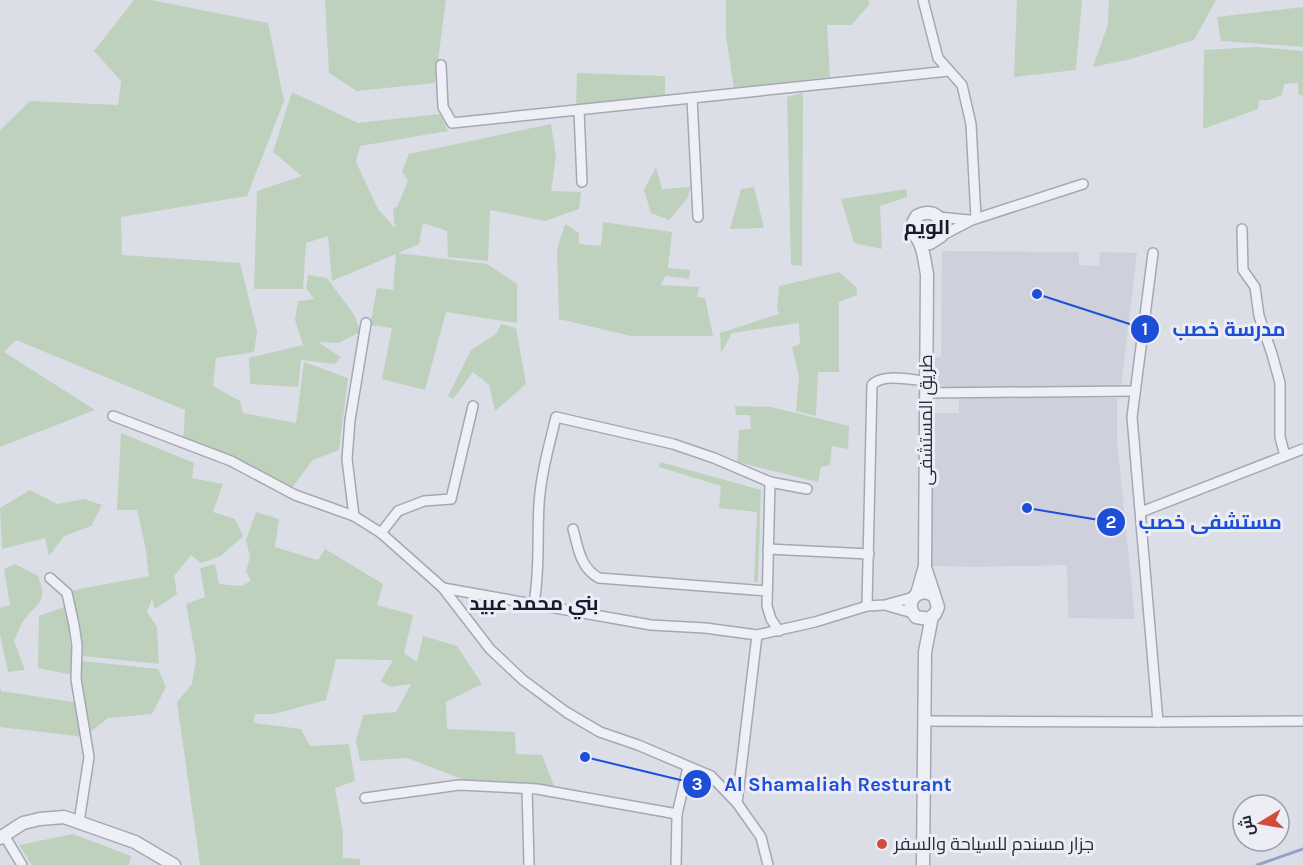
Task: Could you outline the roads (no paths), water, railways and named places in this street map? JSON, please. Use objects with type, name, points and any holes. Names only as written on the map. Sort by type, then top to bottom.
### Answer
[{"type":"street","points":[[924,2],[938,58],[962,85],[971,124],[974,219]]},
{"type":"street","points":[[441,65],[443,107],[452,123],[949,71]]},
{"type":"street","points":[[692,98],[698,217]]},
{"type":"street","points":[[579,110],[582,182]]},
{"type":"street","points":[[939,238],[943,227],[933,213],[922,213],[914,221],[912,232],[919,241],[930,243],[974,219],[1083,184]]},
{"type":"street","points":[[938,217],[974,219]]},
{"type":"street","points":[[1242,229],[1243,270],[1255,287],[1259,316],[1280,383],[1280,437],[1285,456]]},
{"type":"street","name":"طريق المستشفى","points":[[927,274],[939,238]]},
{"type":"street","name":"طريق المستشفى","points":[[919,241],[927,274],[925,566],[933,595]]},
{"type":"street","points":[[1154,253],[1132,417],[1158,722]]},
{"type":"street","points":[[354,516],[347,459],[350,420],[366,322]]},
{"type":"street","points":[[867,606],[872,385],[875,381],[886,379],[926,387],[1135,391]]},
{"type":"street","points":[[381,533],[398,511],[424,501],[451,499],[473,406]]},
{"type":"street","points":[[112,416],[231,461],[295,495],[354,516],[381,533],[443,588],[490,649],[523,680],[600,732],[638,745],[711,776],[737,803],[761,837],[768,865]]},
{"type":"street","points":[[534,603],[538,579],[541,479],[556,417],[673,444],[771,482],[807,489]]},
{"type":"street","points":[[1141,512],[1303,449]]},
{"type":"street","points":[[771,482],[766,606],[779,631]]},
{"type":"street","points":[[573,529],[585,567],[599,578],[766,591]]},
{"type":"street","points":[[768,549],[869,554]]},
{"type":"street","name":"طريق المستشفى","points":[[915,595],[925,566]]},
{"type":"street","points":[[50,578],[67,593],[77,645],[76,679],[89,757],[79,822]]},
{"type":"street","points":[[443,588],[651,625],[757,634],[779,631],[867,606],[885,605],[925,592],[933,595],[937,599],[938,607],[933,616],[925,652],[923,865]]},
{"type":"street","points":[[915,595],[910,605],[925,652]]},
{"type":"street","points":[[885,605],[924,619],[933,616]]},
{"type":"street","points":[[737,803],[757,634]]},
{"type":"street","points":[[924,721],[1303,721]]},
{"type":"street","points":[[676,865],[677,814],[688,767]]},
{"type":"street","points":[[365,798],[459,785],[527,788],[677,814]]},
{"type":"street","points":[[527,788],[529,865]]},
{"type":"street","points":[[22,865],[2,837],[22,823],[64,817],[135,842],[174,865]]},
{"type":"waterway","points":[[1257,865],[1303,849]]},
{"type":"place","name":"مدرسة خصب","points":[[1037,294]]},
{"type":"place","name":"مستشفى خصب","points":[[1027,508]]},
{"type":"place","name":"Al Shamaliah Resturant","points":[[585,757]]},
{"type":"place","name":"جزار مسندم للسياحة والسفر","points":[[882,844]]},
{"type":"district","name":"الويم","points":[[927,227]]},
{"type":"district","name":"بني محمد عبيد","points":[[534,603]]}]
